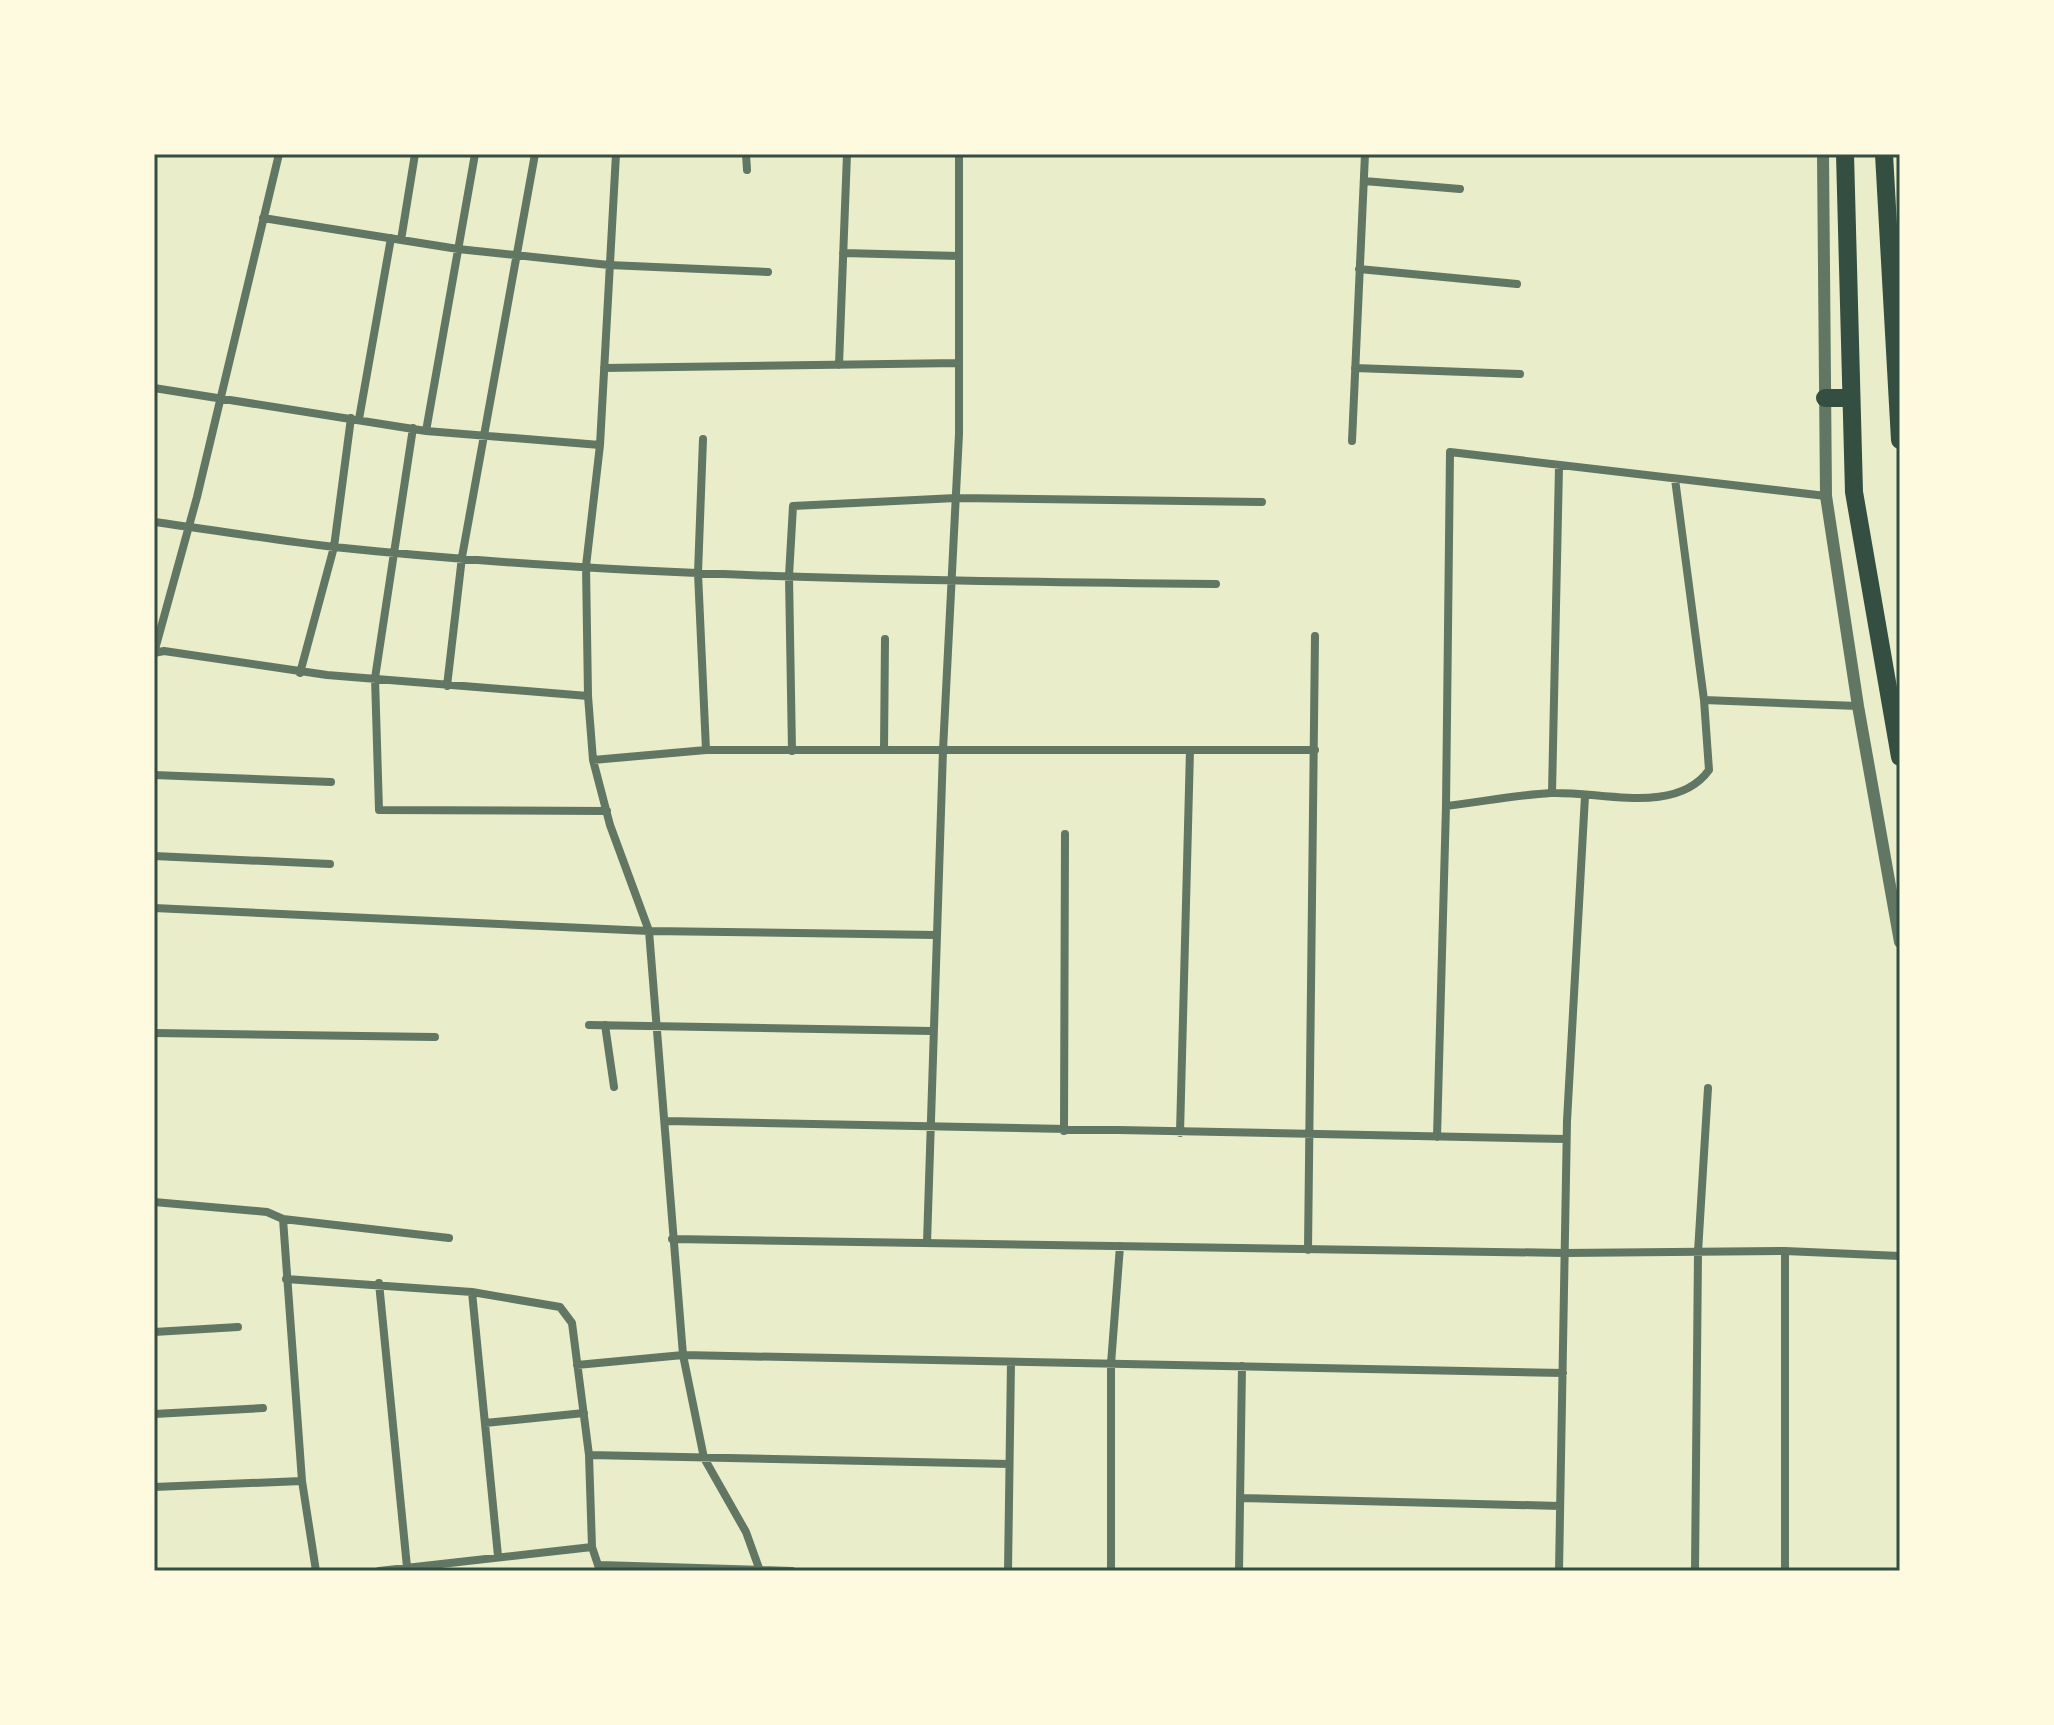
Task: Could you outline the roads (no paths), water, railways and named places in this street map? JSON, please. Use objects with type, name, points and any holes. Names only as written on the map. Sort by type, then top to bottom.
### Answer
[{"type":"highway","points":[[1845,154],[1854,492],[1900,757]]},
{"type":"highway","points":[[1884,154],[1900,440]]},
{"type":"highway","points":[[1825,398],[1850,398]]},
{"type":"street","points":[[279,154],[154,653],[164,651],[300,673],[588,696]]},
{"type":"street","points":[[401,240],[415,154]]},
{"type":"street","points":[[426,431],[475,154]]},
{"type":"street","points":[[447,686],[462,557],[482,436],[519,256],[535,154]]},
{"type":"street","points":[[616,154],[600,445],[586,566],[588,696],[593,760],[607,811],[649,931],[667,1121],[672,1239],[683,1355],[704,1458],[746,1532],[760,1571]]},
{"type":"street","points":[[746,154],[747,170]]},
{"type":"street","points":[[839,365],[847,154]]},
{"type":"street","points":[[927,1243],[928,1129],[956,498],[959,154]]},
{"type":"street","points":[[1352,441],[1365,154]]},
{"type":"street","points":[[1823,154],[1826,496],[1858,706],[1900,942]]},
{"type":"street","points":[[1364,181],[1460,189]]},
{"type":"street","points":[[263,218],[519,256],[609,265],[768,272]]},
{"type":"street","points":[[300,673],[334,547],[355,419],[391,238]]},
{"type":"street","points":[[843,253],[959,256]]},
{"type":"street","points":[[1359,269],[1517,284]]},
{"type":"street","points":[[604,368],[959,363]]},
{"type":"street","points":[[1355,368],[1520,374]]},
{"type":"street","points":[[154,388],[426,431],[600,445]]},
{"type":"street","points":[[413,428],[375,678],[379,810],[607,811]]},
{"type":"street","points":[[703,439],[698,573],[706,750]]},
{"type":"street","points":[[1437,1137],[1446,806],[1450,452],[1826,496]]},
{"type":"street","points":[[1552,793],[1559,467]]},
{"type":"street","points":[[1446,806],[1552,793],[1644,797],[1689,791],[1709,770],[1704,700],[1675,479]]},
{"type":"street","points":[[792,751],[789,576],[793,506],[956,498],[1262,502]]},
{"type":"street","points":[[154,522],[334,547],[698,573],[952,582],[1216,584]]},
{"type":"street","points":[[1308,1250],[1315,636]]},
{"type":"street","points":[[884,750],[885,639]]},
{"type":"street","points":[[1704,700],[1858,706]]},
{"type":"street","points":[[593,760],[706,750],[1315,750]]},
{"type":"street","points":[[1180,1133],[1190,750]]},
{"type":"street","points":[[154,775],[331,782]]},
{"type":"street","points":[[1559,1571],[1566,1139],[1585,796]]},
{"type":"street","points":[[1064,1131],[1065,834]]},
{"type":"street","points":[[154,856],[330,864]]},
{"type":"street","points":[[154,908],[649,931],[936,935]]},
{"type":"street","points":[[589,1025],[932,1031]]},
{"type":"street","points":[[605,1025],[614,1087]]},
{"type":"street","points":[[154,1033],[435,1037]]},
{"type":"street","points":[[1695,1571],[1698,1252],[1708,1088]]},
{"type":"street","points":[[667,1121],[1311,1137],[1566,1139]]},
{"type":"street","points":[[154,1202],[267,1212],[283,1219],[449,1238]]},
{"type":"street","points":[[283,1219],[302,1481],[316,1571]]},
{"type":"street","points":[[672,1239],[1564,1253],[1785,1251],[1900,1256]]},
{"type":"street","points":[[1111,1571],[1111,1364],[1120,1246]]},
{"type":"street","points":[[1785,1251],[1785,1571]]},
{"type":"street","points":[[286,1279],[379,1283],[472,1292],[560,1307],[572,1323],[589,1455],[592,1547],[600,1568],[792,1571]]},
{"type":"street","points":[[379,1283],[407,1567]]},
{"type":"street","points":[[472,1292],[498,1556]]},
{"type":"street","points":[[154,1332],[238,1327]]},
{"type":"street","points":[[577,1365],[683,1355],[1563,1373]]},
{"type":"street","points":[[1008,1571],[1011,1362]]},
{"type":"street","points":[[1239,1571],[1242,1366]]},
{"type":"street","points":[[154,1414],[263,1408]]},
{"type":"street","points":[[485,1423],[584,1413]]},
{"type":"street","points":[[589,1455],[1009,1464]]},
{"type":"street","points":[[154,1487],[302,1481]]},
{"type":"street","points":[[1240,1498],[1560,1506]]},
{"type":"street","points":[[379,1571],[407,1567],[434,1568],[498,1556],[592,1547]]}]
